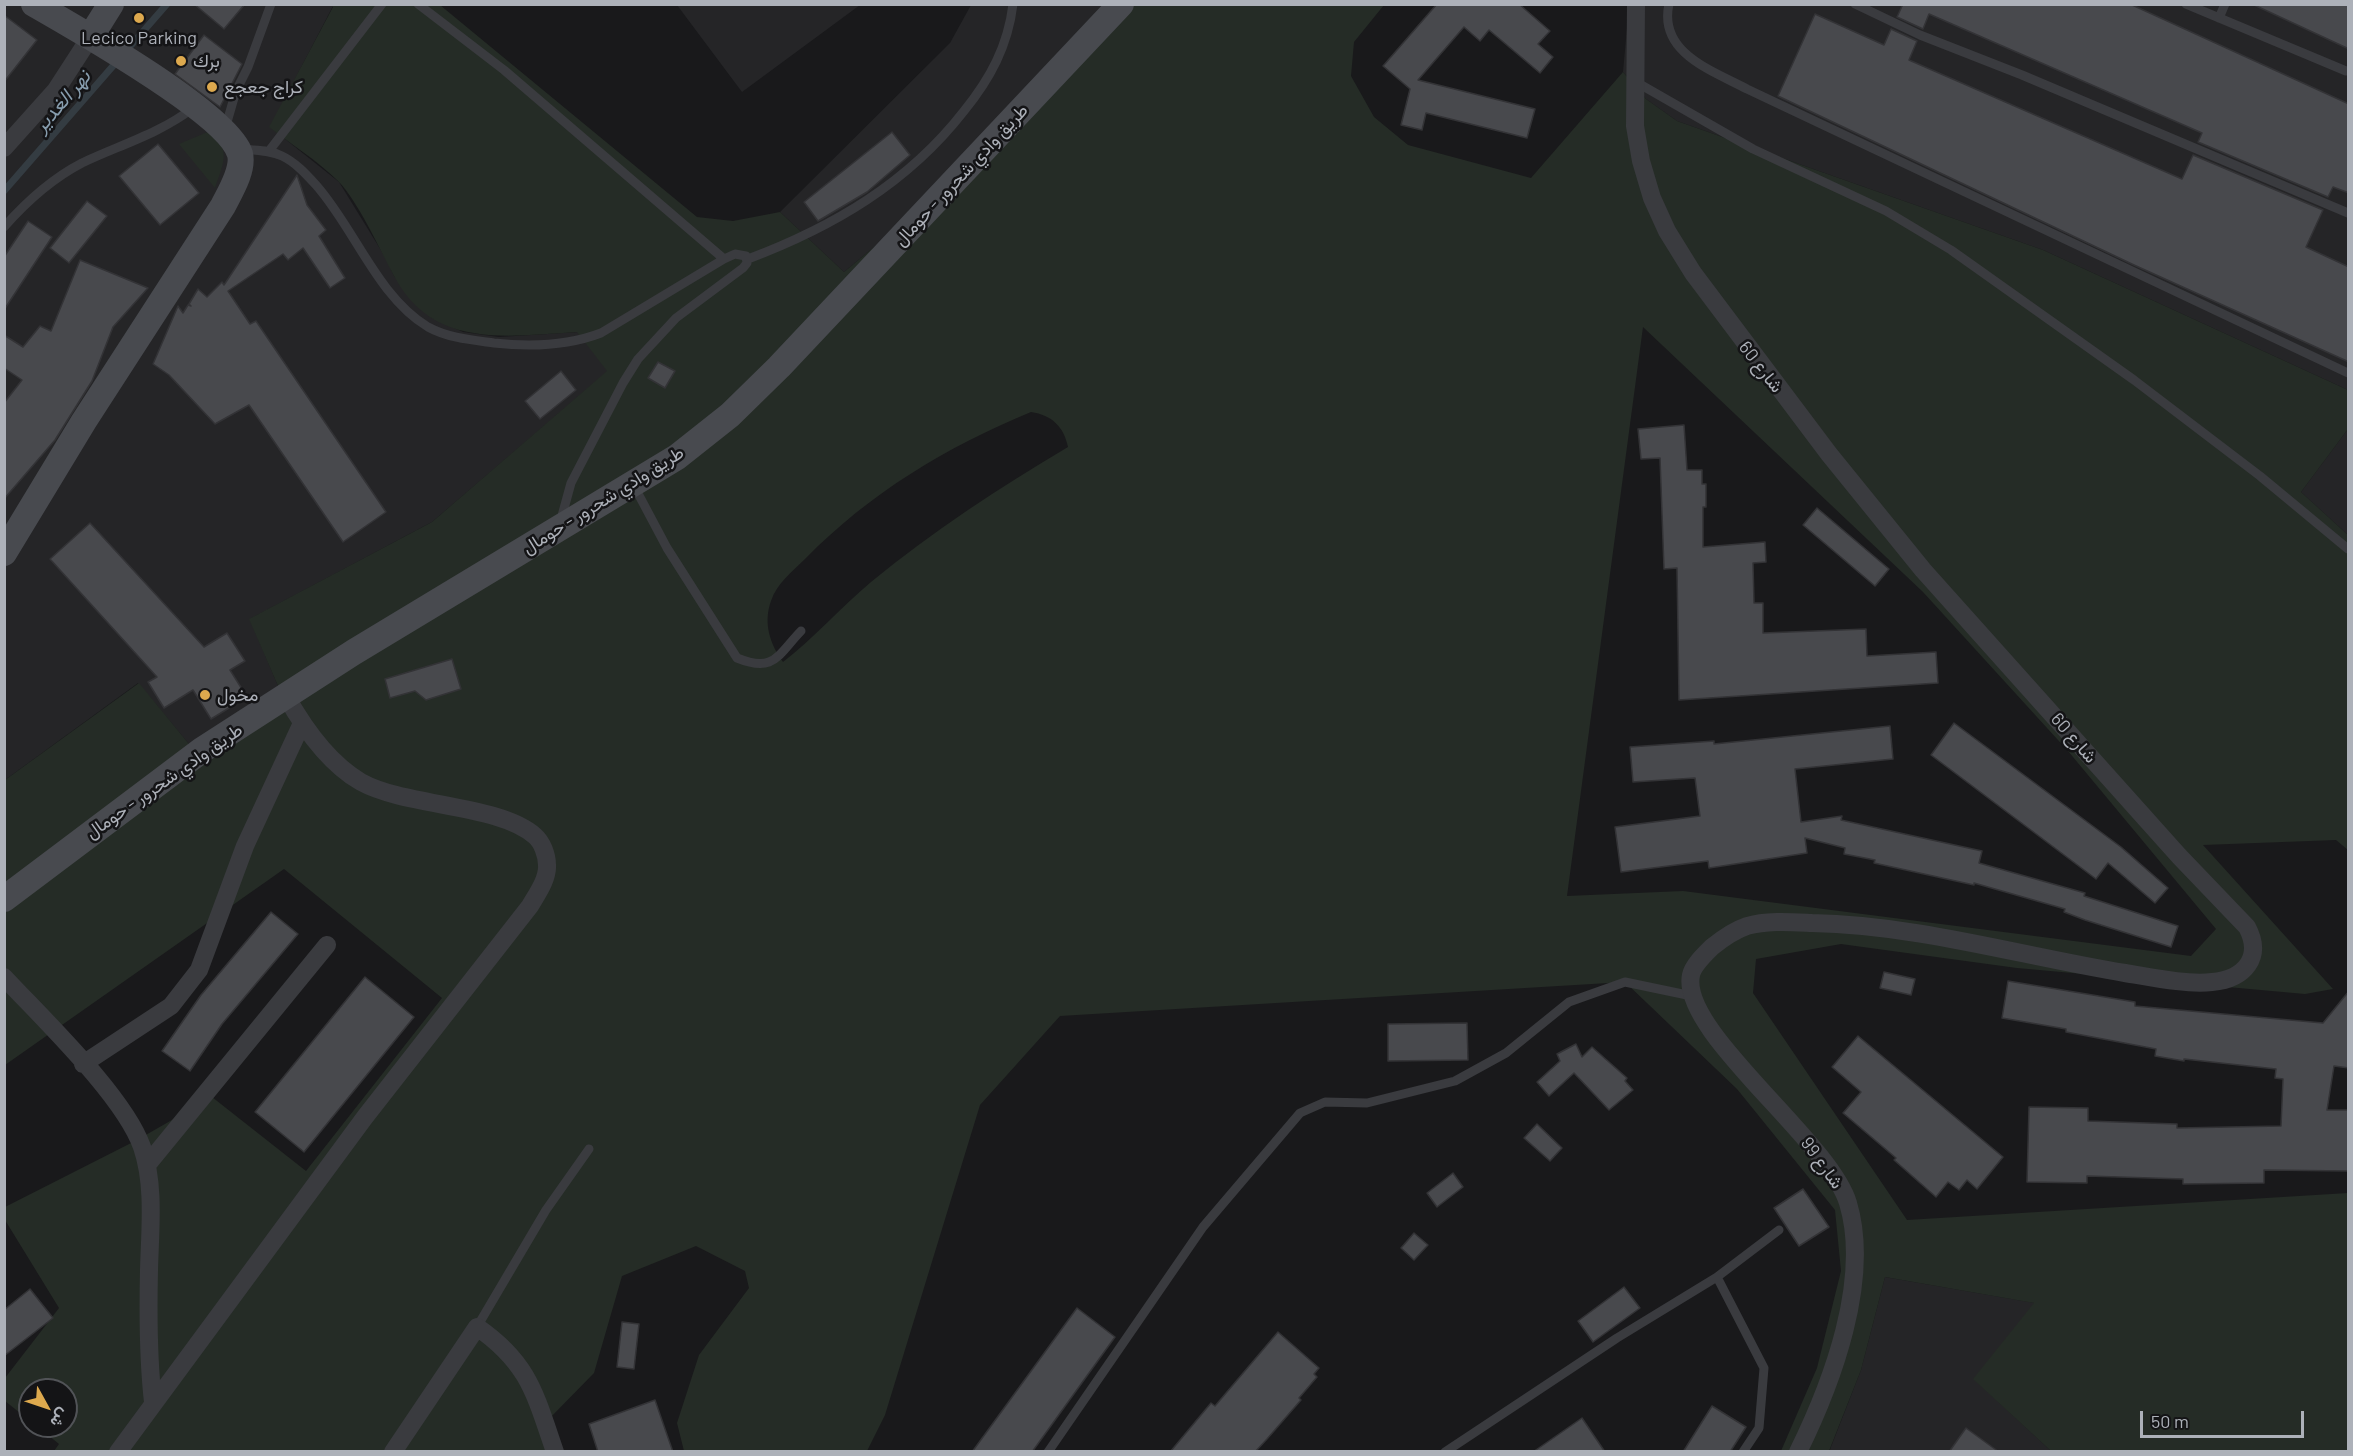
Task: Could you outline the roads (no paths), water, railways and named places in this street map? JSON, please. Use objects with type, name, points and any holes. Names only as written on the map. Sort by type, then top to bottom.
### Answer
[{"type":"main road","points":[[4,553],[84,421],[223,206],[238,172],[241,158],[231,140],[193,107],[150,75],[115,50],[34,4]]},
{"type":"main road","points":[[91,36],[111,4]]},
{"type":"main road","name":"طريق وادي شحرور - حومال","points":[[4,899],[202,750],[354,652],[677,457],[721,422],[779,367],[1121,4]]},
{"type":"street","name":"شارع 60","points":[[1636,4],[1635,126],[1641,161],[1652,198],[1666,231],[1692,273],[1814,435],[1923,570],[2179,856],[2247,927],[2253,938],[2254,954],[2244,970],[2230,978],[2211,983],[2150,977],[2046,960],[1893,929],[1786,922],[1748,926],[1727,936],[1699,960],[1691,974]]},
{"type":"street","points":[[4,148],[56,90],[91,36]]},
{"type":"street","points":[[118,1452],[365,1117],[530,906],[543,884],[548,866],[543,848],[536,836],[520,826],[381,791],[360,781],[320,746],[302,723],[286,696]]},
{"type":"street","points":[[83,1064],[171,1006],[199,970],[245,846],[302,723]]},
{"type":"street","points":[[147,1165],[327,945]]},
{"type":"street","name":"شارع 99","points":[[1691,974],[1692,996],[1708,1023],[1739,1064],[1819,1153],[1837,1179],[1848,1202],[1854,1236],[1853,1278],[1844,1329],[1829,1380],[1798,1452]]},
{"type":"street","points":[[4,977],[83,1064],[125,1115],[141,1146],[147,1165],[149,1190],[148,1356],[153,1402]]},
{"type":"street","points":[[393,1452],[477,1327],[507,1350],[527,1377],[555,1452]]},
{"type":"lane","points":[[272,4],[259,33],[249,67],[237,91],[231,140],[269,151],[291,161],[327,197],[396,298],[421,322],[450,336],[514,345],[563,344],[601,333],[735,254],[741,254],[748,259]]},
{"type":"lane","points":[[269,151],[382,4]]},
{"type":"lane","points":[[418,4],[504,70],[724,260]]},
{"type":"lane","points":[[559,528],[561,511],[571,483],[638,359],[676,318],[733,276],[748,259],[798,240],[866,202],[930,152],[973,100],[996,64],[1005,46],[1013,4]]},
{"type":"lane","points":[[1669,4],[1669,30],[1678,49],[1747,89],[2349,373]]},
{"type":"lane","points":[[1856,4],[1920,35],[2022,75],[2349,213]]},
{"type":"lane","points":[[2186,4],[2346,72]]},
{"type":"lane","points":[[2218,18],[2225,4]]},
{"type":"lane","points":[[1634,81],[1753,149],[1886,211],[1951,250],[2134,380],[2260,476],[2349,549]]},
{"type":"lane","points":[[4,227],[36,194],[56,178],[82,164],[154,133],[193,107]]},
{"type":"lane","points":[[633,484],[667,548],[737,658],[755,665],[770,663],[801,631]]},
{"type":"lane","points":[[1048,1452],[1203,1227],[1300,1113],[1325,1102],[1367,1103],[1455,1081],[1506,1053],[1569,1002],[1625,982],[1692,996]]},
{"type":"lane","points":[[477,1327],[546,1210],[589,1149]]},
{"type":"lane","points":[[1445,1452],[1617,1338],[1717,1277],[1779,1230]]},
{"type":"lane","points":[[1717,1277],[1764,1368],[1759,1428],[1743,1452]]},
{"type":"waterway","name":"نهر الغدير","points":[[4,191],[167,4]]},
{"type":"place","name":"Lecico Parking","points":[[139,18]]},
{"type":"place","name":"برك","points":[[181,61]]},
{"type":"place","name":"كراج جعجع","points":[[212,87]]},
{"type":"place","name":"مخول","points":[[205,695]]}]
